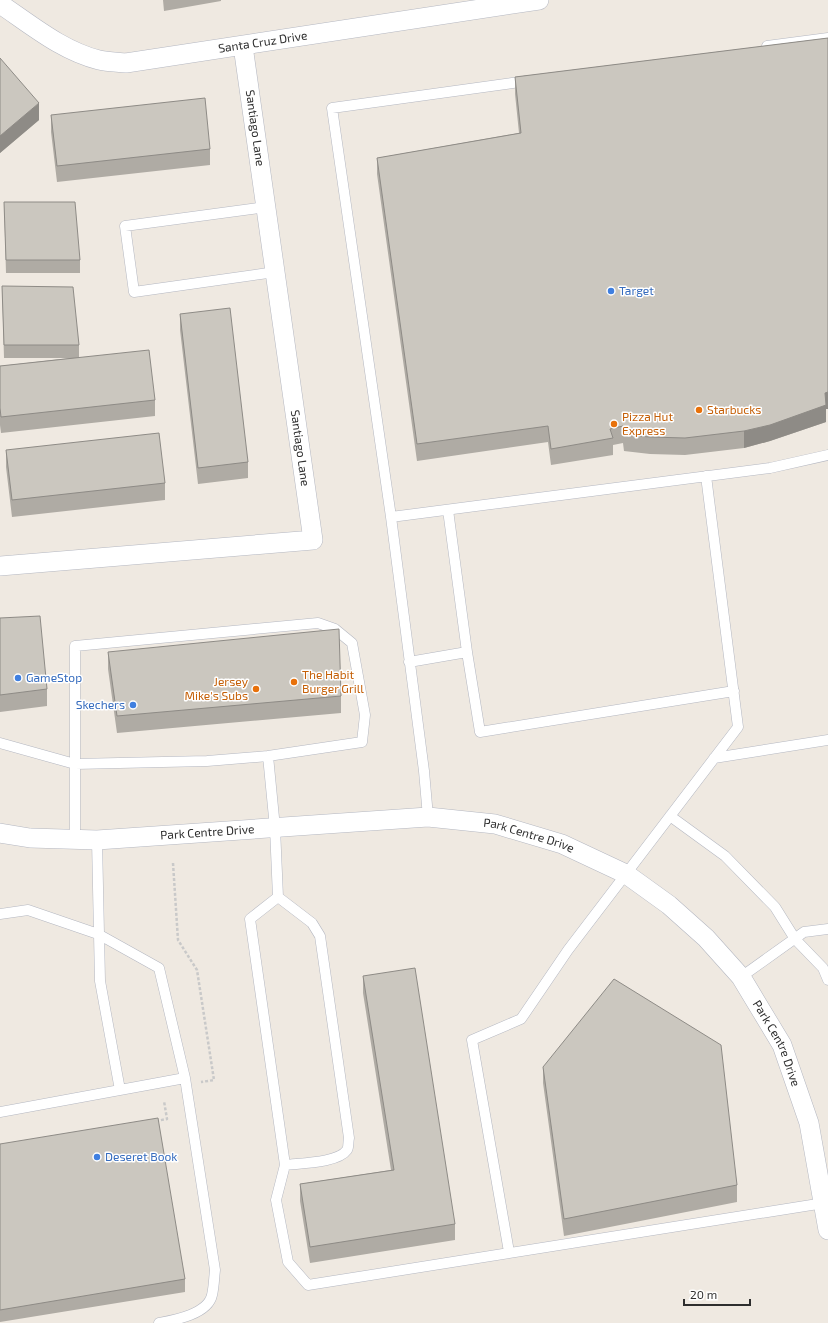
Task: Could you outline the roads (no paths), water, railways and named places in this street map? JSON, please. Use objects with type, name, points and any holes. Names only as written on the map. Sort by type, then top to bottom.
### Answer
[{"type":"street","name":"Santa Cruz Drive","points":[[0,4],[46,35],[71,49],[98,60],[126,63],[242,46],[439,8],[539,0]]},
{"type":"street","name":"Santiago Lane","points":[[0,566],[313,540],[242,46]]},
{"type":"street","name":"Park Centre Drive","points":[[0,833],[30,838],[97,840],[428,817],[495,824],[562,844],[626,874],[669,905],[706,938],[740,977],[782,1045],[809,1122],[828,1230]]},
{"type":"lane","points":[[757,48],[828,38]]},
{"type":"lane","points":[[428,817],[424,771],[391,517],[332,108],[537,79]]},
{"type":"lane","points":[[266,207],[125,226],[134,292],[275,272]]},
{"type":"lane","points":[[391,517],[770,468],[828,455]]},
{"type":"lane","points":[[509,1252],[472,1040],[521,1019],[568,950],[738,727],[706,476]]},
{"type":"lane","points":[[448,510],[467,652],[480,732],[734,691]]},
{"type":"lane","points":[[0,742],[75,764],[207,761],[268,756],[362,742],[364,716],[352,643],[335,629],[318,623],[75,646],[75,764],[75,840]]},
{"type":"lane","points":[[409,662],[467,652]]},
{"type":"lane","points":[[714,758],[828,740]]},
{"type":"lane","points":[[268,756],[275,828],[278,897]]},
{"type":"lane","points":[[670,816],[725,856],[775,907],[795,939],[823,968],[828,980]]},
{"type":"lane","points":[[97,840],[100,981],[120,1090]]},
{"type":"lane","points":[[278,897],[250,919],[285,1165],[276,1200],[288,1262],[308,1284],[824,1203]]},
{"type":"lane","points":[[278,897],[312,923],[320,936],[349,1138],[348,1148],[343,1154],[334,1158],[285,1165]]},
{"type":"lane","points":[[0,914],[28,910],[98,934],[159,968],[185,1078],[215,1270],[212,1297],[206,1306],[183,1319],[159,1323]]},
{"type":"lane","points":[[740,977],[804,932],[828,929]]},
{"type":"lane","points":[[0,1112],[185,1078]]},
{"type":"place","name":"Target","points":[[611,291]]},
{"type":"place","name":"Starbucks","points":[[699,410]]},
{"type":"place","name":"Pizza Hut Express","points":[[614,424]]},
{"type":"place","name":"GameStop","points":[[18,678]]},
{"type":"place","name":"The Habit Burger Grill","points":[[294,682]]},
{"type":"place","name":"Jersey Mike's Subs","points":[[256,689]]},
{"type":"place","name":"Skechers","points":[[133,705]]},
{"type":"place","name":"Deseret Book","points":[[97,1157]]}]
